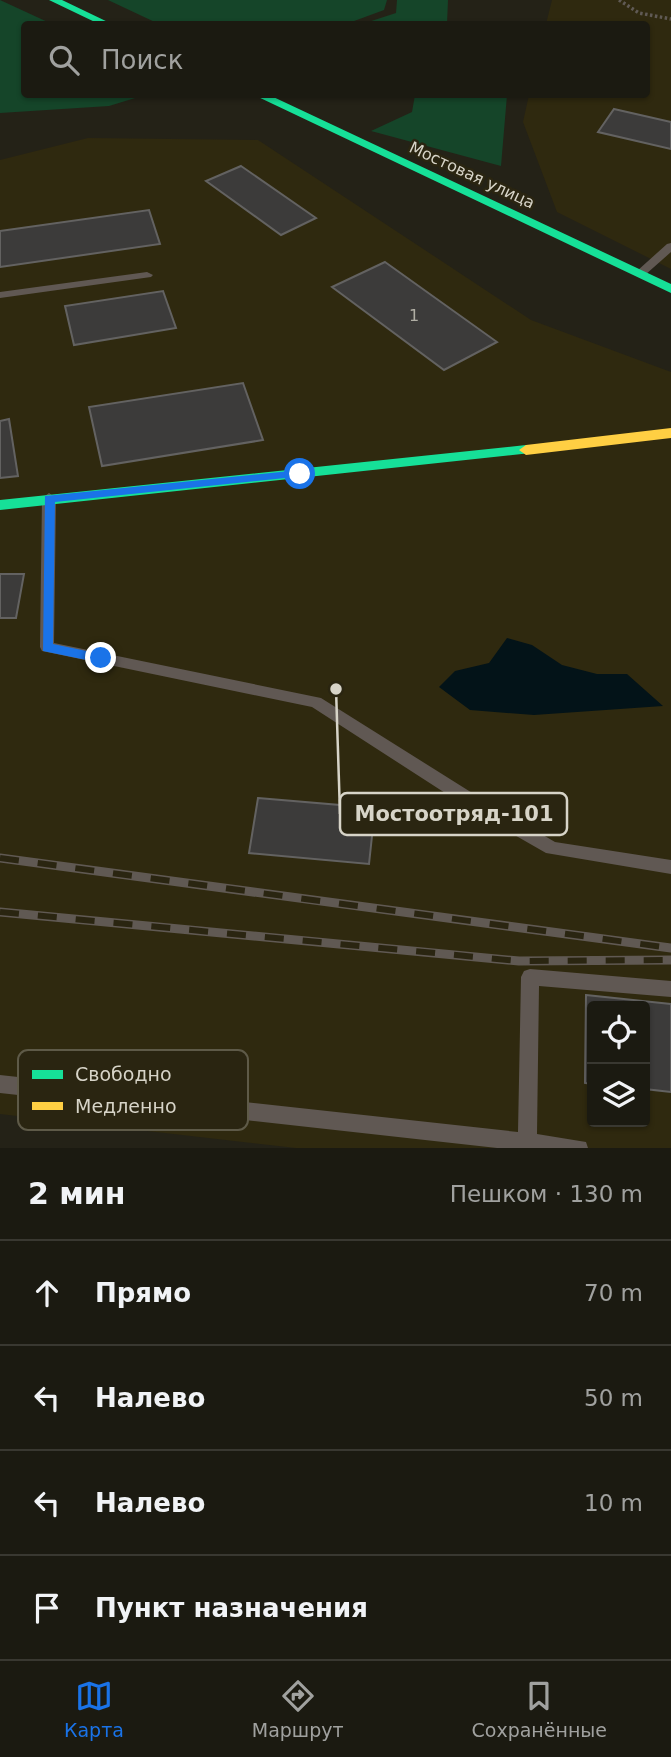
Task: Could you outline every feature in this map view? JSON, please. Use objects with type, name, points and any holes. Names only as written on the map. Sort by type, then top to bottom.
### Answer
[{"type":"street","points":[[54,0],[100,21]]},
{"type":"street","name":"Мостовая улица","points":[[266,98],[671,289]]},
{"type":"street","points":[[0,505],[671,433]]},
{"type":"lane","points":[[640,273],[671,246]]},
{"type":"lane","points":[[0,295],[147,275]]},
{"type":"lane","points":[[49,498],[47,648],[316,702],[479,806],[552,848],[671,867]]},
{"type":"lane","points":[[527,1142],[530,977],[671,989]]},
{"type":"lane","points":[[0,1084],[18,1086]]},
{"type":"lane","points":[[248,1111],[579,1148]]},
{"type":"path","points":[[619,0],[639,13],[671,19]]},
{"type":"shaded area","points":[[552,0],[671,0],[671,269],[557,212],[523,122],[528,98],[650,98],[650,21],[547,21]]},
{"type":"shaded area","points":[[88,138],[258,140],[531,320],[671,372],[671,1148],[296,1148],[139,1130],[248,1130],[248,1050],[18,1050],[18,1116],[0,1114],[0,160]]},
{"type":"shaded area","points":[[507,638],[532,645],[562,665],[597,674],[627,674],[663,706],[534,715],[470,710],[439,687],[455,671],[489,663]]},
{"type":"green space","points":[[0,0],[46,21],[21,21],[21,98],[135,98],[109,106],[0,113]]},
{"type":"green space","points":[[108,0],[387,0],[384,10],[354,21],[153,21]]},
{"type":"green space","points":[[397,0],[448,0],[447,21],[371,21],[396,13]]},
{"type":"green space","points":[[414,98],[507,98],[501,166],[371,131],[412,112]]},
{"type":"building","points":[[614,109],[671,122],[671,149],[598,132]]},
{"type":"building","points":[[241,166],[316,218],[281,235],[206,181]]},
{"type":"building","points":[[149,210],[160,244],[0,267],[0,231]]},
{"type":"building","points":[[385,262],[497,342],[444,370],[332,287]]},
{"type":"building","points":[[163,291],[176,328],[74,345],[65,306]]},
{"type":"building","points":[[243,383],[263,440],[102,466],[89,407]]},
{"type":"building","points":[[9,419],[18,476],[0,478],[0,421]]},
{"type":"building","points":[[0,574],[24,574],[16,618],[0,618]]},
{"type":"building","points":[[258,798],[375,808],[369,864],[249,853]]},
{"type":"building","points":[[586,995],[643,1001],[587,1001],[585,1083]]},
{"type":"building","points":[[650,1002],[671,1004],[671,1092],[650,1090]]},
{"type":"railway","points":[[0,858],[671,948]]},
{"type":"railway","points":[[0,912],[519,961],[671,960]]},
{"type":"traffic: fast","points":[[54,0],[100,21]]},
{"type":"traffic: fast","points":[[265,98],[671,289]]},
{"type":"traffic: fast","points":[[0,505],[526,450]]},
{"type":"traffic: slow","points":[[526,450],[671,433]]},
{"type":"place","name":"Мостоотряд-101","points":[[336,689]]},
{"type":"route","points":[[101,658],[47,648],[49,498],[300,474]]}]
